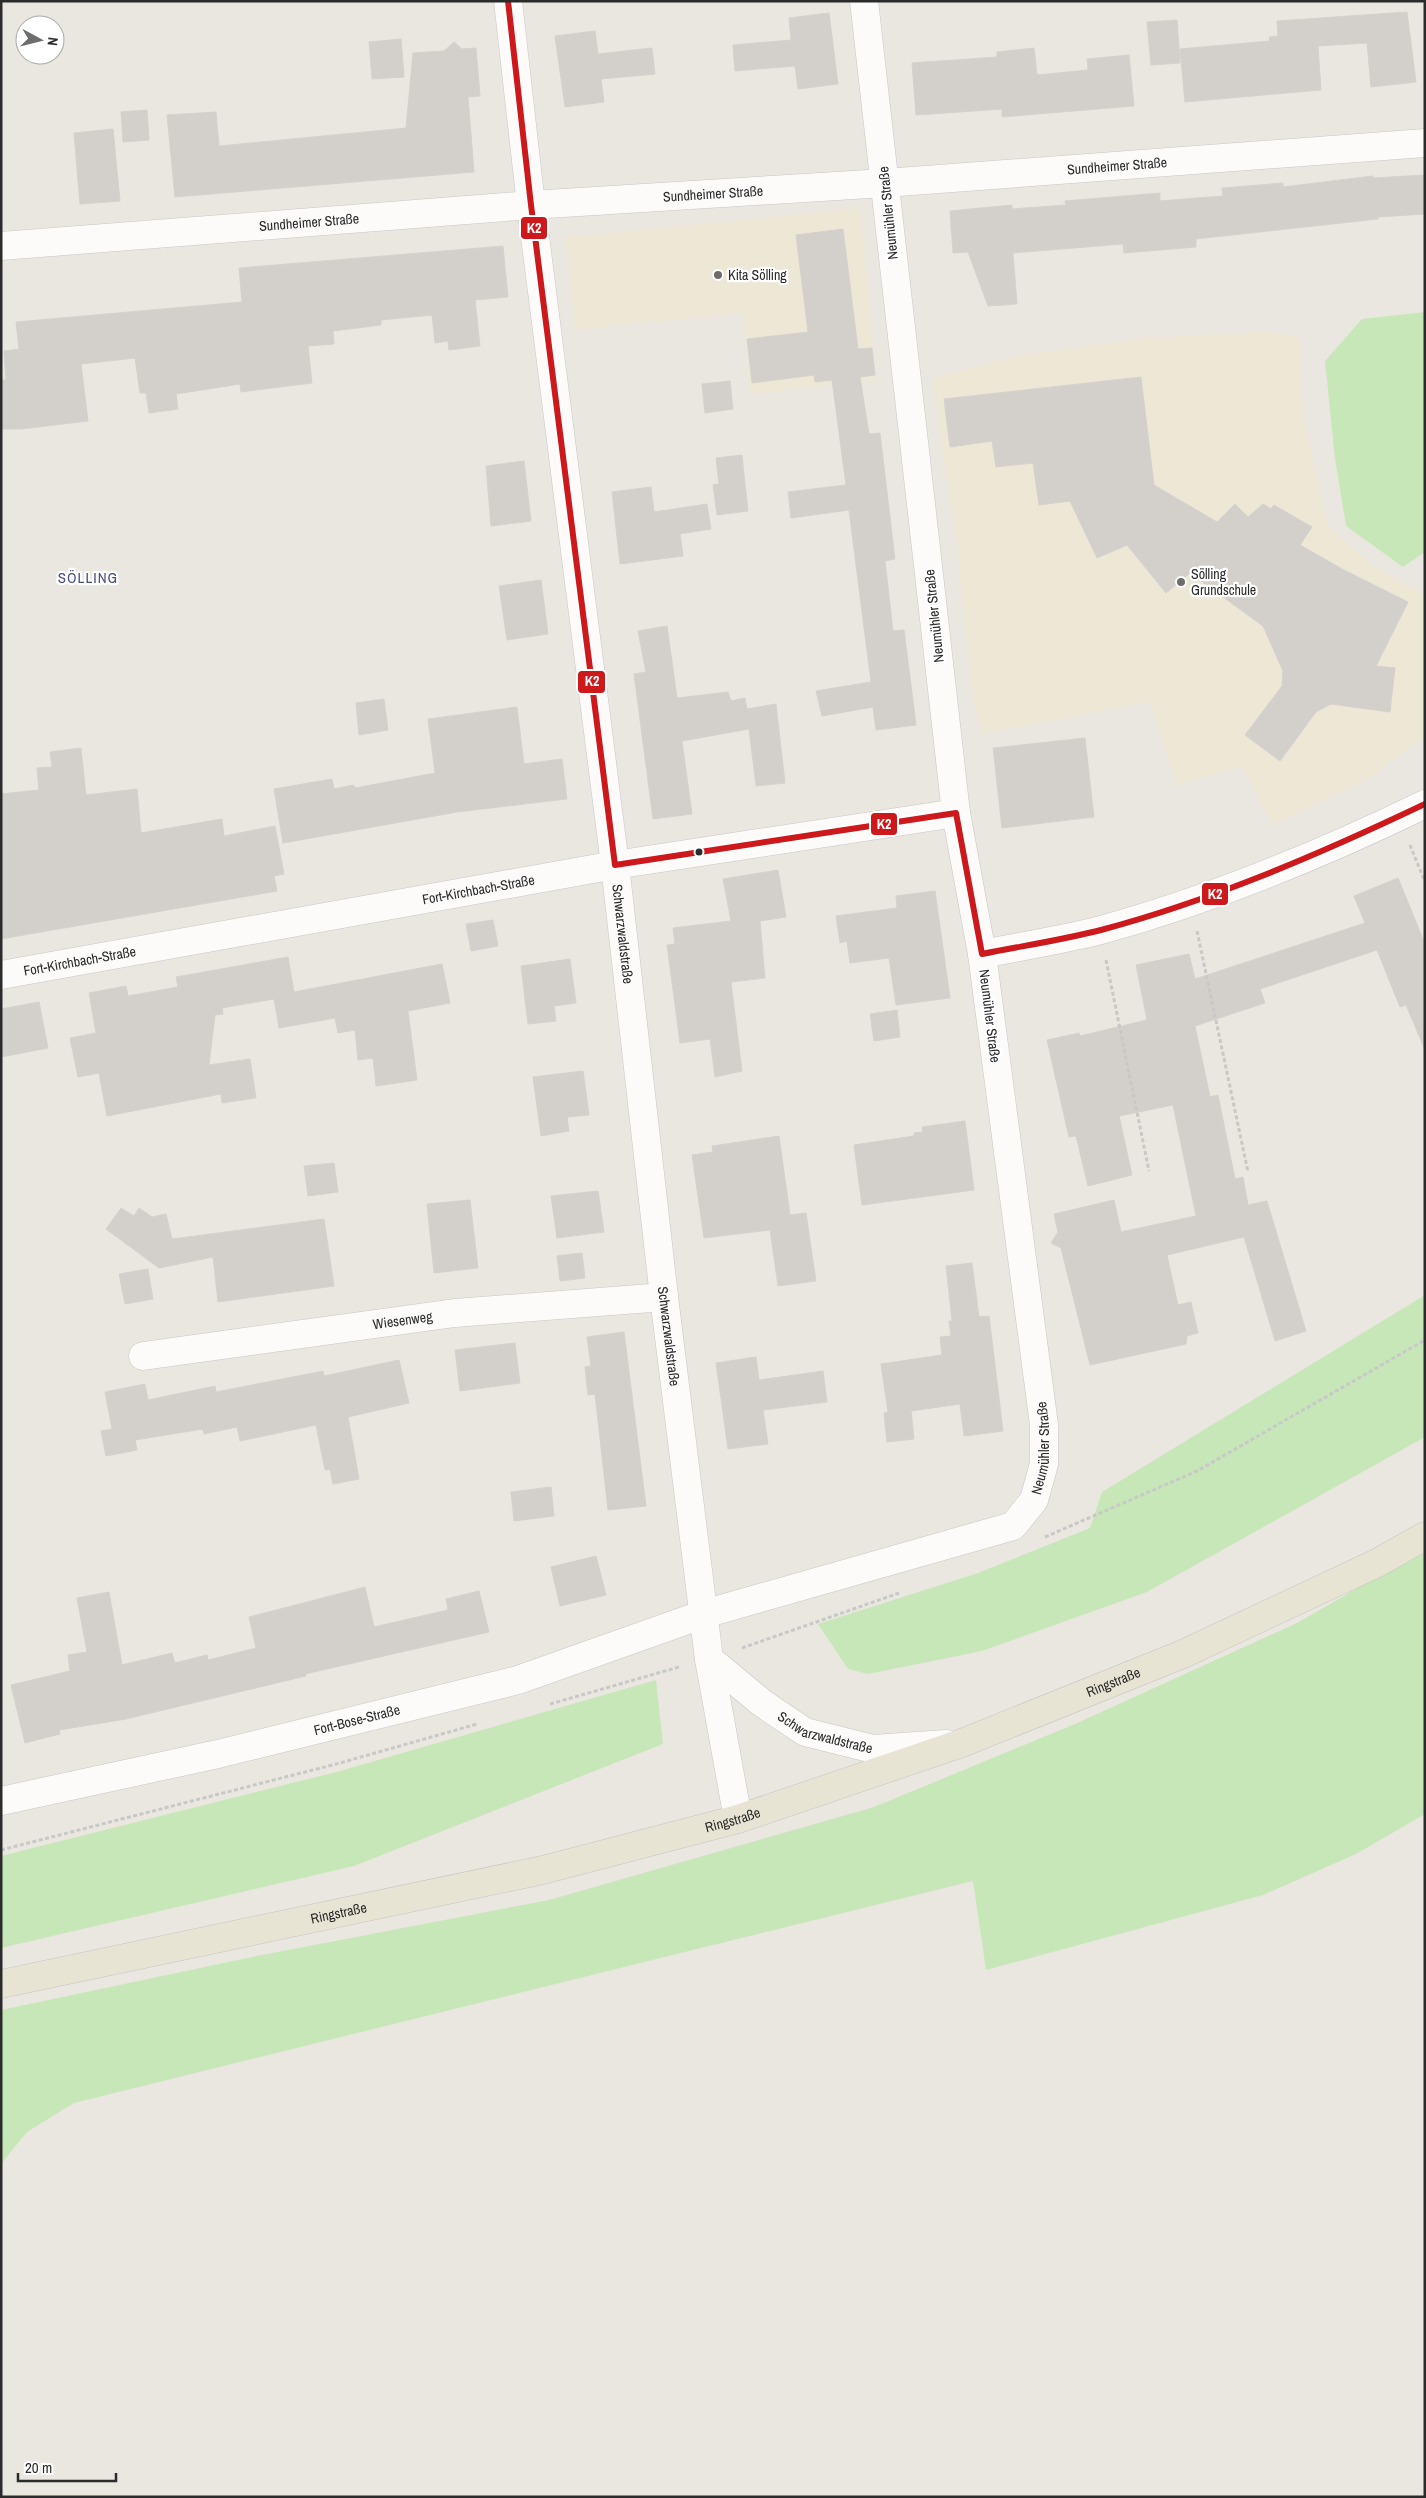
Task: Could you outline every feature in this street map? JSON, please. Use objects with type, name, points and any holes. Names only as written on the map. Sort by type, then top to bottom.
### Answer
[{"type":"main road","name":"Ringstraße","points":[[1,1984],[543,1870],[738,1819],[962,1743],[1182,1654],[1377,1563],[1425,1536]]},
{"type":"street","name":"Schwarzwaldstraße","points":[[508,1],[531,205],[615,865],[664,1297],[704,1614],[738,1819]]},
{"type":"street","name":"Neumühler Straße","points":[[704,1614],[1014,1526],[1034,1500],[1044,1464],[1044,1425],[982,954],[956,812],[864,1]]},
{"type":"street","name":"Sundheimer Straße","points":[[1,246],[531,205],[885,183],[1425,143]]},
{"type":"street","points":[[982,954],[1100,930],[1191,901],[1298,863],[1425,804]]},
{"type":"street","name":"Fort-Kirchbach-Straße","points":[[1,975],[615,865],[956,812]]},
{"type":"street","name":"Wiesenweg","points":[[143,1356],[456,1313],[664,1297]]},
{"type":"street","name":"Fort-Bose-Straße","points":[[1,1801],[218,1754],[518,1680],[704,1614]]},
{"type":"street","name":"Schwarzwaldstraße","points":[[710,1659],[762,1703],[805,1732],[873,1749],[962,1743]]},
{"type":"path","points":[[1398,817],[1425,882]]},
{"type":"path","points":[[1191,901],[1248,1172]]},
{"type":"path","points":[[1100,930],[1149,1170]]},
{"type":"shaded area","name":"Kita Sölling","points":[[860,208],[877,381],[750,394],[742,313],[575,330],[565,237]]},
{"type":"shaded area","name":"Sölling Grundschule","points":[[1270,331],[1300,338],[1303,416],[1329,528],[1378,569],[1425,595],[1425,737],[1367,780],[1272,826],[1242,766],[1176,786],[1151,702],[981,734],[972,695],[957,548],[932,379],[1015,356],[1135,339]]},
{"type":"green space","points":[[1425,312],[1425,552],[1403,567],[1346,526],[1335,459],[1325,361],[1362,319]]},
{"type":"green space","points":[[1425,1295],[1425,1437],[1147,1592],[982,1651],[868,1674],[848,1669],[818,1624],[978,1573],[1090,1528],[1102,1492]]},
{"type":"green space","points":[[1425,1549],[1425,1814],[1356,1854],[1263,1895],[986,1970],[973,1881],[74,2103],[27,2132],[1,2164],[1,2010],[252,1957],[549,1900],[874,1807],[1075,1724],[1297,1623]]},
{"type":"green space","points":[[656,1680],[663,1744],[354,1866],[1,1948],[1,1856],[340,1771]]},
{"type":"building","points":[[1407,12],[1416,82],[1371,87],[1367,43],[1318,46],[1321,90],[1185,102],[1180,49],[1270,41],[1269,37],[1278,36],[1277,21]]},
{"type":"building","points":[[829,13],[838,84],[798,89],[795,66],[735,71],[733,45],[791,40],[789,18]]},
{"type":"building","points":[[1177,20],[1180,63],[1151,65],[1147,22]]},
{"type":"building","points":[[595,31],[598,54],[652,48],[655,74],[601,79],[604,102],[565,107],[555,36]]},
{"type":"building","points":[[401,39],[404,77],[372,79],[369,42]]},
{"type":"building","points":[[454,42],[462,49],[476,48],[480,96],[468,97],[474,172],[175,197],[167,115],[216,112],[219,146],[406,128],[413,53],[444,51]]},
{"type":"building","points":[[1034,48],[1037,75],[1088,70],[1087,59],[1129,55],[1134,106],[1002,117],[1002,109],[916,115],[912,63],[997,57],[997,52]]},
{"type":"building","points":[[147,110],[149,140],[123,142],[121,112]]},
{"type":"building","points":[[113,129],[120,201],[80,204],[74,133]]},
{"type":"building","points":[[1425,175],[1425,214],[1378,217],[1378,219],[1196,239],[1196,247],[1124,253],[1123,244],[1013,253],[1017,304],[988,306],[968,252],[953,253],[950,211],[1012,205],[1012,209],[1066,205],[1065,201],[1160,193],[1160,201],[1223,196],[1222,188],[1283,183],[1283,187],[1373,176],[1373,178]]},
{"type":"building","points":[[843,229],[858,349],[872,348],[875,375],[860,377],[869,434],[880,433],[895,559],[885,561],[893,631],[904,630],[916,725],[876,730],[873,707],[822,716],[816,691],[871,682],[849,510],[791,518],[788,492],[846,485],[832,380],[815,382],[814,375],[752,383],[747,339],[808,332],[796,235]]},
{"type":"building","points":[[503,246],[508,297],[475,300],[480,346],[449,350],[448,341],[435,343],[432,315],[381,320],[381,325],[333,331],[334,344],[308,346],[312,383],[241,392],[240,384],[176,394],[178,409],[149,413],[146,393],[140,393],[135,358],[81,364],[88,421],[21,429],[1,429],[1,380],[6,380],[4,351],[19,349],[16,322],[242,302],[239,268]]},
{"type":"building","points":[[1141,377],[1154,485],[1217,522],[1235,504],[1248,517],[1263,504],[1271,509],[1274,505],[1312,527],[1300,545],[1344,570],[1408,602],[1376,666],[1395,668],[1390,712],[1331,704],[1316,712],[1280,761],[1245,735],[1282,686],[1283,671],[1263,626],[1190,573],[1166,593],[1127,545],[1097,558],[1070,501],[1039,505],[1033,463],[996,467],[992,441],[950,447],[944,399]]},
{"type":"building","points":[[730,381],[733,409],[705,413],[702,384]]},
{"type":"building","points":[[742,455],[748,511],[717,515],[713,485],[719,484],[716,458]]},
{"type":"building","points":[[524,461],[531,521],[491,526],[486,466]]},
{"type":"building","points":[[651,487],[654,512],[707,504],[711,529],[680,534],[683,556],[620,564],[612,492]]},
{"type":"building","points":[[541,580],[548,634],[507,640],[499,586]]},
{"type":"building","points":[[667,626],[677,698],[728,692],[731,701],[745,698],[747,709],[776,704],[785,783],[756,786],[749,729],[682,741],[692,814],[653,819],[634,674],[646,672],[638,631]]},
{"type":"building","points":[[384,699],[388,730],[359,735],[356,703]]},
{"type":"building","points":[[517,707],[524,764],[562,759],[567,799],[457,812],[283,843],[274,789],[332,779],[334,789],[354,785],[355,788],[435,773],[428,719]]},
{"type":"building","points":[[1085,738],[1094,817],[1002,828],[993,748]]},
{"type":"building","points":[[81,748],[86,795],[137,789],[141,833],[222,819],[224,836],[275,826],[284,874],[274,876],[277,891],[1,939],[1,794],[39,790],[37,768],[52,767],[50,752]]},
{"type":"building","points":[[778,870],[786,917],[760,921],[765,978],[731,982],[742,1071],[715,1077],[710,1039],[680,1043],[667,945],[675,944],[673,928],[731,921],[723,879]]},
{"type":"building","points":[[1398,878],[1425,944],[1425,1050],[1406,1005],[1400,1007],[1377,950],[1260,989],[1265,1003],[1195,1026],[1210,1097],[1218,1095],[1235,1179],[1243,1177],[1248,1205],[1267,1201],[1306,1331],[1275,1341],[1244,1237],[1167,1255],[1178,1305],[1191,1302],[1198,1333],[1187,1336],[1186,1344],[1090,1365],[1061,1248],[1051,1243],[1058,1232],[1054,1214],[1114,1200],[1121,1232],[1196,1216],[1173,1105],[1119,1116],[1132,1175],[1088,1186],[1076,1136],[1069,1137],[1047,1040],[1079,1033],[1080,1036],[1147,1020],[1136,965],[1189,954],[1195,979],[1365,923],[1354,896]]},
{"type":"building","points":[[935,891],[950,998],[896,1005],[889,958],[850,963],[847,941],[840,943],[836,916],[897,908],[896,896]]},
{"type":"building","points":[[493,920],[498,946],[471,951],[466,924]]},
{"type":"building","points":[[288,957],[294,992],[442,964],[450,1003],[408,1011],[417,1080],[376,1086],[373,1058],[358,1060],[355,1030],[338,1033],[335,1018],[279,1028],[274,999],[222,1008],[223,1014],[215,1015],[209,1065],[250,1059],[256,1098],[222,1103],[221,1094],[107,1116],[99,1073],[78,1077],[70,1038],[96,1033],[89,993],[126,986],[128,996],[178,987],[176,977]]},
{"type":"building","points":[[570,959],[576,1003],[554,1006],[556,1021],[528,1024],[521,966]]},
{"type":"building","points":[[39,1002],[48,1048],[1,1057],[1,1009]]},
{"type":"building","points":[[897,1010],[900,1037],[874,1041],[870,1014]]},
{"type":"building","points":[[583,1071],[589,1115],[567,1117],[569,1131],[541,1136],[533,1077]]},
{"type":"building","points":[[965,1121],[974,1190],[862,1205],[854,1145],[914,1136],[914,1133],[923,1132],[922,1127]]},
{"type":"building","points":[[779,1136],[790,1215],[806,1213],[816,1281],[778,1286],[770,1230],[704,1238],[692,1155],[713,1152],[712,1146]]},
{"type":"building","points":[[334,1163],[338,1192],[308,1196],[304,1166]]},
{"type":"building","points":[[598,1191],[604,1232],[557,1238],[551,1196]]},
{"type":"building","points":[[470,1200],[478,1268],[434,1273],[427,1204]]},
{"type":"building","points":[[121,1208],[134,1216],[139,1208],[152,1217],[166,1214],[172,1239],[324,1219],[334,1286],[218,1302],[213,1257],[159,1268],[106,1229]]},
{"type":"building","points":[[582,1253],[585,1278],[560,1281],[557,1256]]},
{"type":"building","points":[[972,1263],[979,1317],[989,1316],[1003,1431],[964,1436],[960,1404],[911,1411],[914,1439],[887,1442],[884,1413],[888,1412],[881,1364],[942,1355],[940,1337],[951,1336],[949,1321],[952,1321],[946,1266]]},
{"type":"building","points":[[148,1269],[153,1299],[125,1304],[119,1274]]},
{"type":"building","points":[[624,1332],[646,1506],[608,1510],[595,1394],[588,1395],[585,1367],[591,1366],[587,1337]]},
{"type":"building","points":[[515,1343],[520,1383],[460,1391],[455,1350]]},
{"type":"building","points":[[756,1357],[759,1380],[823,1371],[827,1402],[763,1410],[768,1444],[728,1449],[716,1363]]},
{"type":"building","points":[[399,1360],[409,1403],[348,1417],[359,1479],[333,1484],[330,1469],[325,1470],[316,1425],[240,1441],[237,1427],[204,1434],[203,1429],[135,1440],[137,1450],[106,1456],[101,1431],[112,1429],[105,1392],[145,1384],[148,1400],[215,1386],[216,1392],[323,1371],[324,1376]]},
{"type":"building","points":[[551,1487],[554,1516],[514,1521],[511,1492]]},
{"type":"building","points":[[596,1556],[606,1595],[560,1606],[551,1567]]},
{"type":"building","points":[[365,1587],[374,1627],[448,1610],[446,1599],[479,1591],[489,1632],[305,1674],[306,1676],[126,1719],[59,1730],[60,1734],[25,1743],[11,1685],[70,1671],[68,1655],[87,1652],[77,1598],[109,1592],[122,1665],[172,1653],[175,1663],[207,1655],[208,1660],[256,1648],[249,1617]]},
{"type":"transit line","name":"K2","points":[[508,1],[531,205],[615,865],[956,813],[982,954],[1101,930],[1184,905],[1306,858],[1425,804]]},
{"type":"place","name":"Kita Sölling","points":[[718,275]]},
{"type":"place","name":"Sölling Grundschule","points":[[1181,582]]},
{"type":"district","name":"SÖLLING","points":[[88,577]]}]
